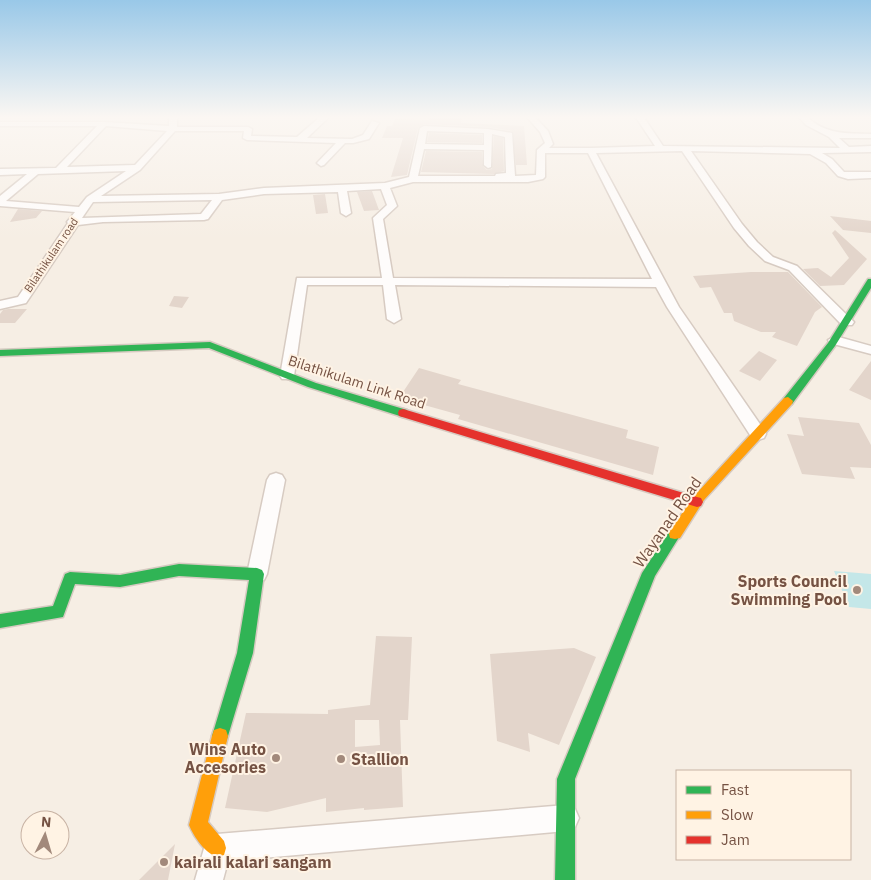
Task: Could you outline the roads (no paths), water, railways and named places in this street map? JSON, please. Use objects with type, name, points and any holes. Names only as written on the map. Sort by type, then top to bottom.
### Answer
[{"type":"street","points":[[59,170],[72,157]]},
{"type":"street","points":[[82,210],[90,199],[137,168],[146,157]]},
{"type":"street","points":[[320,163],[326,157]]},
{"type":"street","points":[[413,176],[417,157]]},
{"type":"street","points":[[488,157],[488,165]]},
{"type":"street","points":[[90,199],[220,196],[264,191],[385,186],[413,176],[511,176],[511,157]]},
{"type":"street","points":[[413,176],[528,179],[540,177],[541,157]]},
{"type":"street","points":[[594,157],[673,307],[758,434]]},
{"type":"street","points":[[691,157],[738,226],[753,244],[770,259],[794,268],[847,322]]},
{"type":"street","points":[[822,157],[829,161],[841,174],[848,176],[871,175]]},
{"type":"street","points":[[0,172],[137,168]]},
{"type":"street","name":"Bilathikulam road","points":[[0,202],[36,171]]},
{"type":"street","points":[[385,186],[392,206],[378,218],[394,319]]},
{"type":"street","points":[[342,189],[346,213]]},
{"type":"street","points":[[72,222],[103,219],[204,217],[220,196]]},
{"type":"street","name":"Bilathikulam road","points":[[0,202],[82,210]]},
{"type":"street","name":"Bilathikulam road","points":[[0,305],[22,300],[72,222],[82,210]]},
{"type":"street","points":[[287,376],[301,281],[661,283]]},
{"type":"street","name":"Wayanad Road","points":[[565,880],[566,779],[649,573],[697,502],[786,404],[835,340],[871,281]]},
{"type":"street","points":[[835,340],[871,350]]},
{"type":"street","name":"Bilathikulam Link Road","points":[[0,353],[210,345],[312,385],[697,502]]},
{"type":"street","points":[[217,848],[198,825],[224,720],[245,653],[257,574],[276,480]]},
{"type":"street","points":[[0,621],[58,612],[70,578],[120,582],[179,570],[257,574]]},
{"type":"street","points":[[217,848],[566,818]]},
{"type":"street","points":[[208,880],[217,848]]},
{"type":"water","name":"Sports Council Swimming Pool","points":[[834,571],[871,574],[871,609],[849,607]]},
{"type":"place","name":"Sports Council Swimming Pool","points":[[857,590]]},
{"type":"place","name":"Wins Auto Accesories","points":[[276,758]]},
{"type":"place","name":"Stallion","points":[[341,759]]},
{"type":"place","name":"kairali kalari sangam","points":[[164,862]]}]
